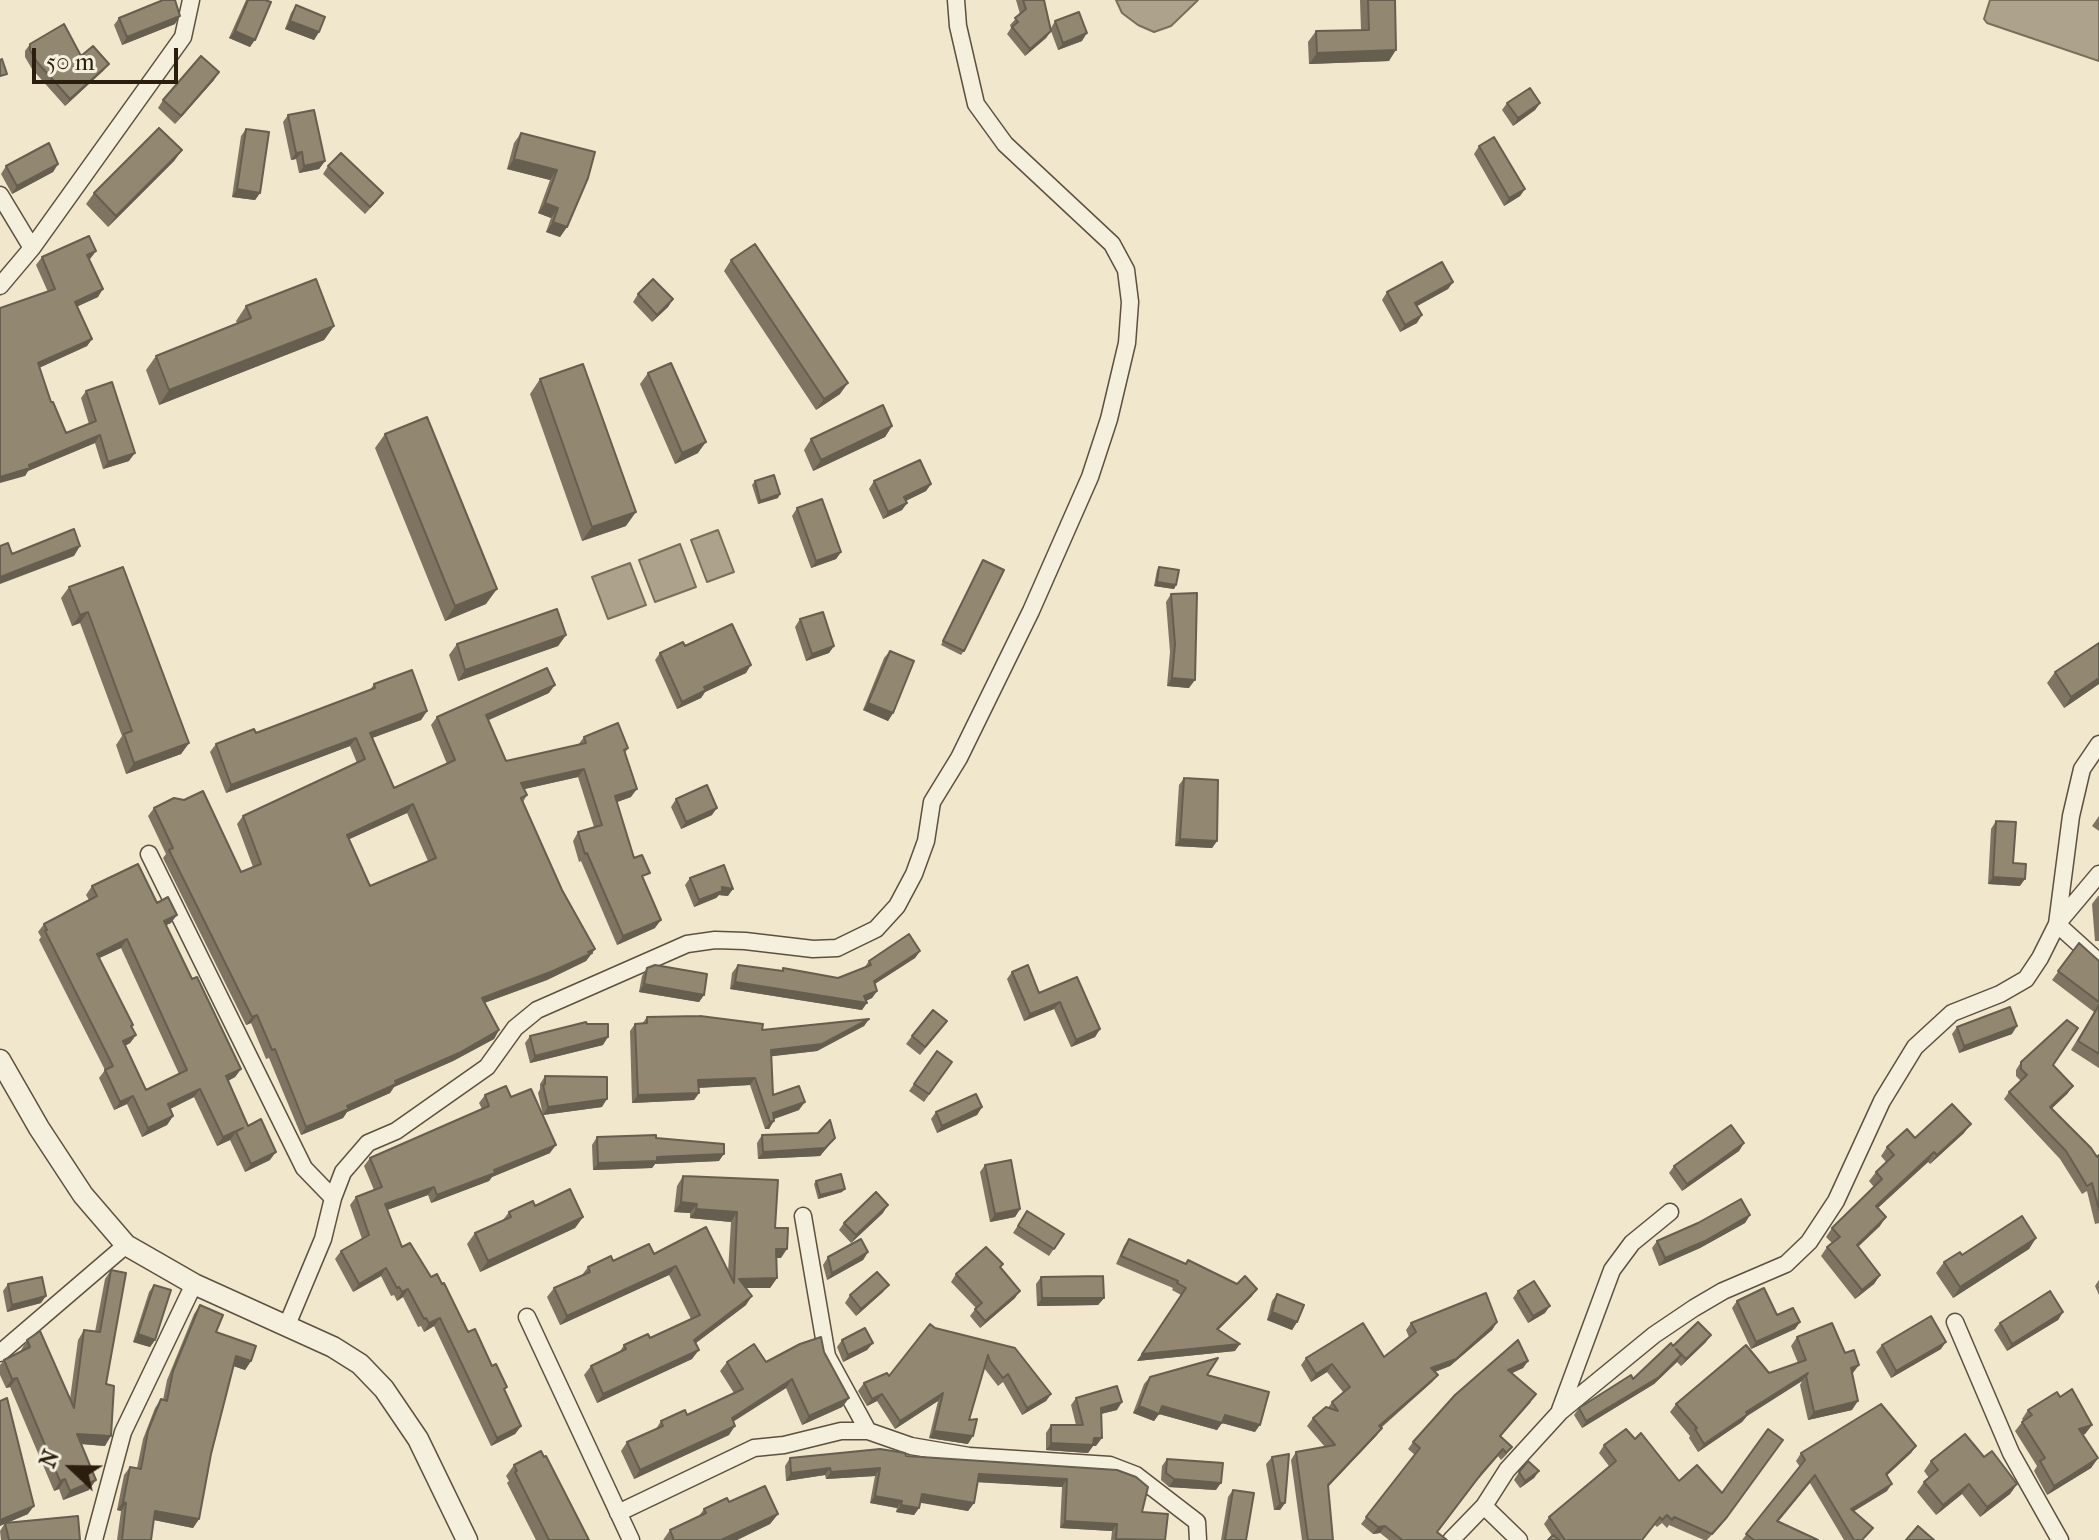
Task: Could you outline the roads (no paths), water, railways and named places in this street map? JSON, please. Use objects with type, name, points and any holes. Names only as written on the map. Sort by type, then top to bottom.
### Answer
[{"type":"street","points":[[0,286],[32,248],[183,37],[191,0]]},
{"type":"street","points":[[287,1325],[323,1239],[343,1172],[368,1143],[396,1131],[487,1067],[515,1028],[537,1010],[687,944],[715,940],[813,949],[837,948],[876,929],[903,895],[926,841],[932,802],[959,758],[1031,611],[1090,477],[1109,419],[1127,343],[1129,316],[1126,270],[1112,244],[1005,144],[976,104],[958,26],[956,0]]},
{"type":"street","points":[[0,195],[32,248]]},
{"type":"street","points":[[2057,924],[2071,816],[2082,769],[2099,744]]},
{"type":"street","points":[[149,854],[304,1168],[333,1198]]},
{"type":"street","points":[[1451,1540],[1484,1506],[1507,1470],[1560,1412],[1654,1335],[1723,1291],[1786,1264],[1809,1242],[1836,1201],[1882,1101],[1915,1047],[1952,1013],[2000,994],[2026,979],[2057,924],[2099,874]]},
{"type":"street","points":[[2057,924],[2099,962]]},
{"type":"street","points":[[0,1060],[83,1195],[126,1245],[194,1284],[333,1347],[360,1364],[384,1389],[418,1439],[467,1540]]},
{"type":"street","points":[[1560,1412],[1612,1270],[1632,1243],[1670,1212]]},
{"type":"street","points":[[803,1216],[827,1356],[868,1431]]},
{"type":"street","points":[[0,1353],[126,1245]]},
{"type":"street","points":[[94,1540],[123,1432],[194,1284]]},
{"type":"street","points":[[527,1317],[631,1540]]},
{"type":"street","points":[[1955,1322],[2011,1453],[2060,1540]]},
{"type":"street","points":[[618,1513],[754,1448],[784,1445],[841,1431],[868,1431],[911,1446],[969,1456],[1110,1465],[1136,1475],[1197,1522],[1198,1540]]},
{"type":"street","points":[[1484,1506],[1519,1540]]}]
